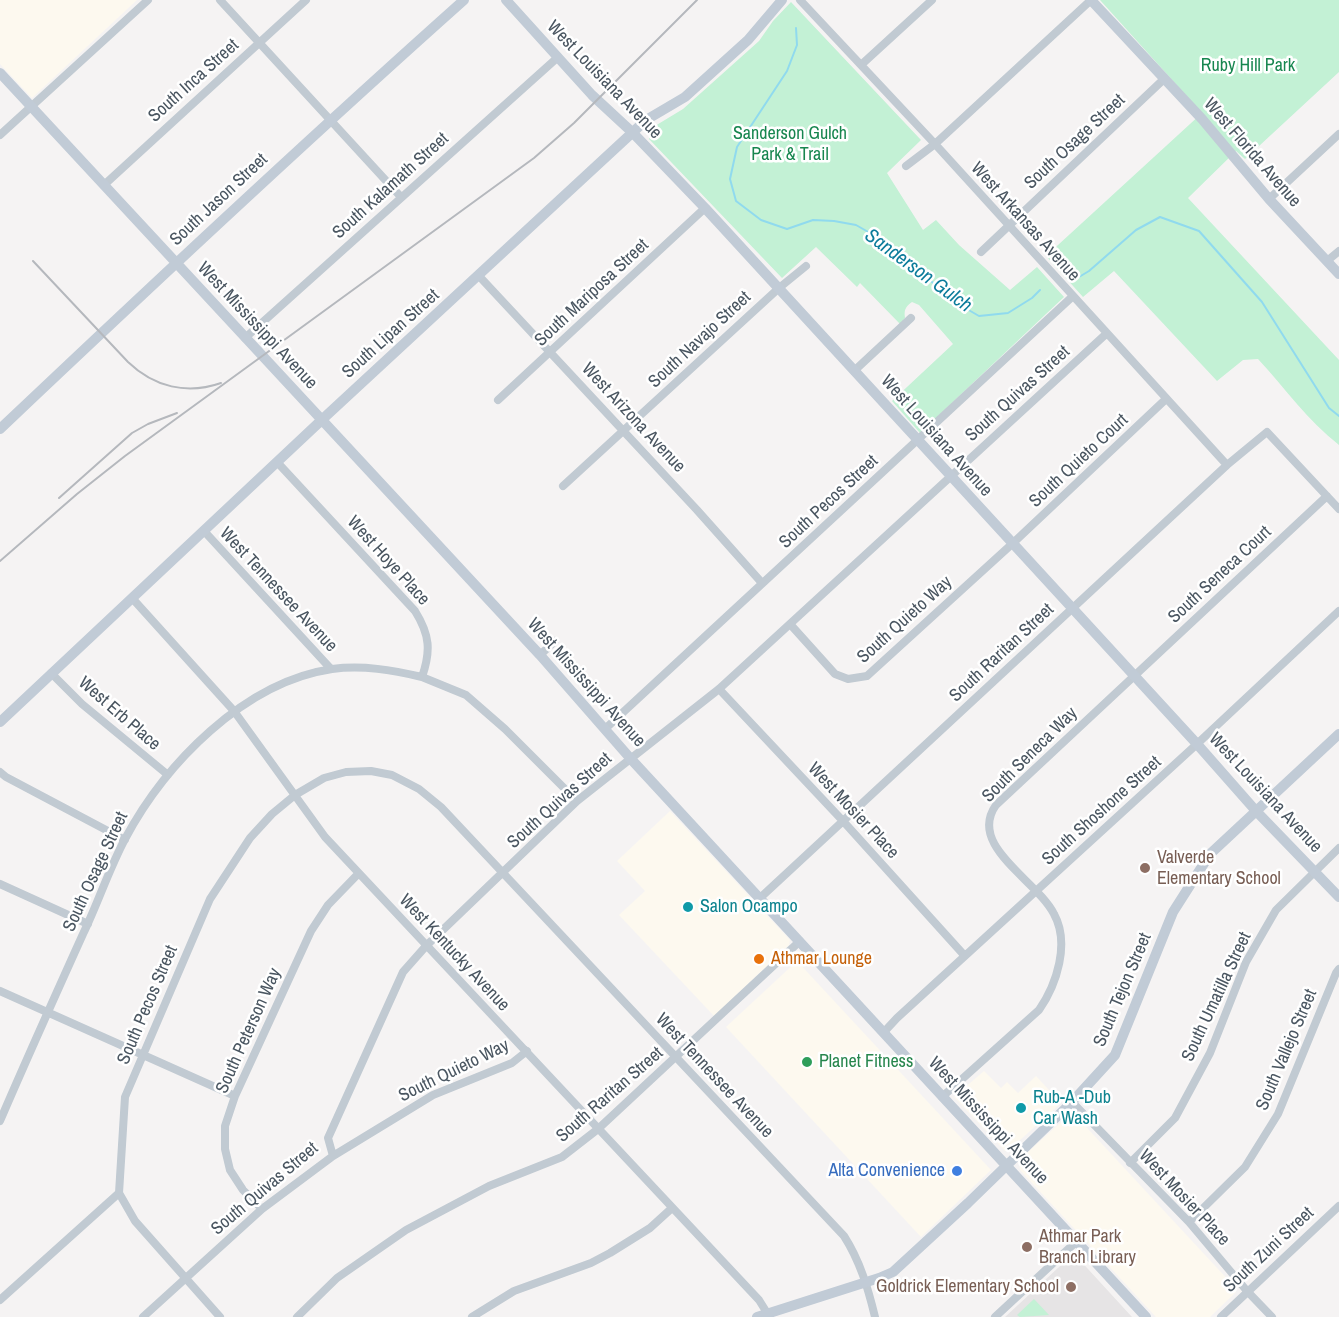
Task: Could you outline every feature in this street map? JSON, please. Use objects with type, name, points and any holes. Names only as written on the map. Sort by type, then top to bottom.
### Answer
[{"type":"street","points":[[0,135],[148,0]]},
{"type":"street","points":[[220,0],[401,197]]},
{"type":"street","name":"South Inca Street","points":[[104,185],[306,0]]},
{"type":"street","name":"South Jason Street","points":[[0,429],[329,120],[464,0]]},
{"type":"street","name":"West Louisiana Avenue","points":[[506,0],[598,101],[633,133],[705,208],[1256,811],[1339,897]]},
{"type":"street","name":"South Lipan Street","points":[[0,722],[321,420],[646,120],[685,97],[748,40],[782,0]]},
{"type":"street","name":"West Arkansas Avenue","points":[[800,0],[1227,465]]},
{"type":"street","points":[[861,65],[932,0]]},
{"type":"street","points":[[906,166],[934,144],[1091,0]]},
{"type":"street","name":"West Florida Avenue","points":[[1091,0],[1202,119],[1269,199],[1339,274]]},
{"type":"street","name":"South Kalamath Street","points":[[245,338],[557,58]]},
{"type":"street","name":"West Mississippi Avenue","points":[[0,74],[540,655],[630,758],[1146,1317]]},
{"type":"street","name":"South Osage Street","points":[[981,252],[1164,79]]},
{"type":"street","points":[[1269,199],[1339,134]]},
{"type":"street","name":"South Mariposa Street","points":[[498,400],[705,208]]},
{"type":"street","points":[[1327,261],[1339,251]]},
{"type":"street","name":"South Navajo Street","points":[[563,486],[779,288],[806,266]]},
{"type":"street","name":"West Arizona Avenue","points":[[479,276],[762,583]]},
{"type":"street","name":"South Pecos Street","points":[[605,729],[1072,296]]},
{"type":"street","points":[[855,371],[911,318]]},
{"type":"street","name":"South Quivas Street","points":[[143,1317],[262,1209],[333,1156],[328,1138],[379,1022],[403,972],[426,946],[577,801],[719,689],[1106,334]]},
{"type":"street","name":"South Quieto Court","points":[[1012,544],[1166,399]]},
{"type":"street","name":"South Raritan Street","points":[[760,898],[1227,465],[1267,432],[1327,496]]},
{"type":"street","name":"West Hoye Place","points":[[277,462],[416,610],[428,639],[428,659],[422,677]]},
{"type":"street","points":[[1327,496],[1339,509]]},
{"type":"street","name":"South Seneca Court","points":[[1133,676],[1327,496]]},
{"type":"street","name":"West Tennessee Avenue","points":[[204,531],[331,669]]},
{"type":"street","name":"South Quieto Way","points":[[790,624],[835,674],[848,679],[867,676],[1012,544]]},
{"type":"street","name":"West Kentucky Avenue","points":[[132,598],[234,711],[325,837],[759,1300],[765,1316]]},
{"type":"street","name":"South Shoshone Street","points":[[884,1032],[1339,611]]},
{"type":"street","points":[[540,655],[555,641]]},
{"type":"street","name":"South Osage Street","points":[[0,1121],[125,840],[168,776],[199,741],[234,711],[279,686],[331,669],[375,668],[422,677]]},
{"type":"street","name":"West Erb Place","points":[[51,674],[82,704],[168,776]]},
{"type":"street","name":"South Seneca Way","points":[[942,1097],[1032,1018],[1046,1000],[1059,963],[1061,934],[1054,913],[992,843],[988,824],[991,812],[1133,676]]},
{"type":"street","points":[[422,677],[466,695],[505,729],[577,801]]},
{"type":"street","name":"West Mosier Place","points":[[719,689],[843,821],[964,956]]},
{"type":"street","name":"South Tejon Street","points":[[765,1316],[893,1272],[1072,1102],[1115,1055],[1173,912],[1210,854],[1339,734]]},
{"type":"street","name":"South Pecos Street","points":[[119,1193],[125,1097],[210,898],[250,838],[272,814],[295,795],[324,778],[334,775],[362,771],[382,772]]},
{"type":"street","points":[[0,772],[125,840]]},
{"type":"street","name":"West Tennessee Avenue","points":[[382,772],[410,783],[428,796],[504,873],[844,1236],[857,1259],[866,1282],[875,1317]]},
{"type":"street","name":"South Umatilla Street","points":[[1130,1163],[1175,1118],[1210,1053],[1246,962],[1276,910],[1314,870],[1339,848]]},
{"type":"street","name":"South Peterson Way","points":[[262,1209],[237,1182],[227,1160],[225,1126],[235,1096],[311,931],[328,905],[358,873]]},
{"type":"street","points":[[0,884],[88,924]]},
{"type":"street","name":"South Raritan Street","points":[[297,1317],[337,1278],[406,1230],[489,1185],[562,1157],[598,1130],[800,941]]},
{"type":"street","name":"South Vallejo Street","points":[[1189,1222],[1245,1167],[1278,1114],[1339,969]]},
{"type":"street","points":[[0,991],[235,1096]]},
{"type":"street","name":"South Quieto Way","points":[[333,1156],[423,1100],[513,1063],[527,1051]]},
{"type":"street","name":"West Mosier Place","points":[[1072,1102],[1189,1222],[1272,1317]]},
{"type":"street","points":[[0,1300],[119,1193],[135,1221],[220,1317]]},
{"type":"street","name":"South Zuni Street","points":[[1221,1317],[1339,1206]]},
{"type":"street","points":[[472,1317],[514,1291],[591,1263],[610,1253],[650,1228],[672,1208]]},
{"type":"street","points":[[995,1317],[1077,1241]]},
{"type":"shaded area","points":[[0,0],[137,0],[32,98],[0,64]]},
{"type":"shaded area","points":[[670,811],[790,940],[789,945],[714,1016],[619,915],[645,891],[617,861]]},
{"type":"shaded area","points":[[797,961],[991,1170],[921,1237],[726,1027]]},
{"type":"shaded area","points":[[984,1071],[1001,1088],[1007,1082],[1018,1093],[1036,1076],[1061,1103],[1008,1151],[1005,1151],[954,1097]]},
{"type":"shaded area","points":[[1070,1114],[1075,1115],[1232,1284],[1236,1292],[1210,1317],[1156,1317],[1020,1170],[1019,1160]]},
{"type":"shaded area","name":"Goldrick Elementary School","points":[[1072,1255],[1077,1257],[1132,1317],[1005,1317]]},
{"type":"green space","name":"Ruby Hill Park","points":[[1100,0],[1339,0],[1339,72],[1245,159],[1236,151],[1188,198],[1339,360],[1339,445],[1307,415],[1258,359],[1243,360],[1217,381],[1114,271],[1083,297],[1046,256],[1202,113]]},
{"type":"green space","name":"Sanderson Gulch Park & Trail","points":[[791,2],[921,140],[887,173],[923,230],[936,220],[959,245],[1010,290],[1037,267],[1064,297],[920,433],[892,401],[953,344],[919,305],[912,302],[908,305],[905,318],[900,324],[860,283],[857,287],[816,247],[782,278],[649,139],[650,129],[683,109],[759,41],[773,21]]},
{"type":"green space","points":[[1034,1299],[1049,1315],[1020,1317],[1017,1315]]},
{"type":"waterway","name":"Sanderson Gulch","points":[[796,28],[797,45],[787,71],[737,147],[730,179],[736,201],[761,220],[787,229],[813,220],[856,225],[877,237],[960,305],[979,316],[1008,313],[1032,298],[1040,290]]},
{"type":"waterway","name":"Sanderson Gulch","points":[[1079,277],[1136,230],[1160,217],[1199,231],[1262,302],[1329,408],[1339,416]]},
{"type":"railway","points":[[0,561],[125,456],[534,158],[574,123],[697,0]]},
{"type":"railway","points":[[33,261],[138,371],[160,383],[183,388],[208,387],[221,383]]},
{"type":"railway","points":[[59,498],[132,433],[177,413]]},
{"type":"place","name":"Valverde Elementary School","points":[[1145,868]]},
{"type":"place","name":"Salon Ocampo","points":[[688,907]]},
{"type":"place","name":"Athmar Lounge","points":[[759,959]]},
{"type":"place","name":"Planet Fitness","points":[[807,1062]]},
{"type":"place","name":"Rub-A -Dub Car Wash","points":[[1021,1108]]},
{"type":"place","name":"Alta Convenience","points":[[957,1171]]},
{"type":"place","name":"Athmar Park Branch Library","points":[[1027,1247]]},
{"type":"place","name":"Goldrick Elementary School","points":[[1071,1287]]}]
